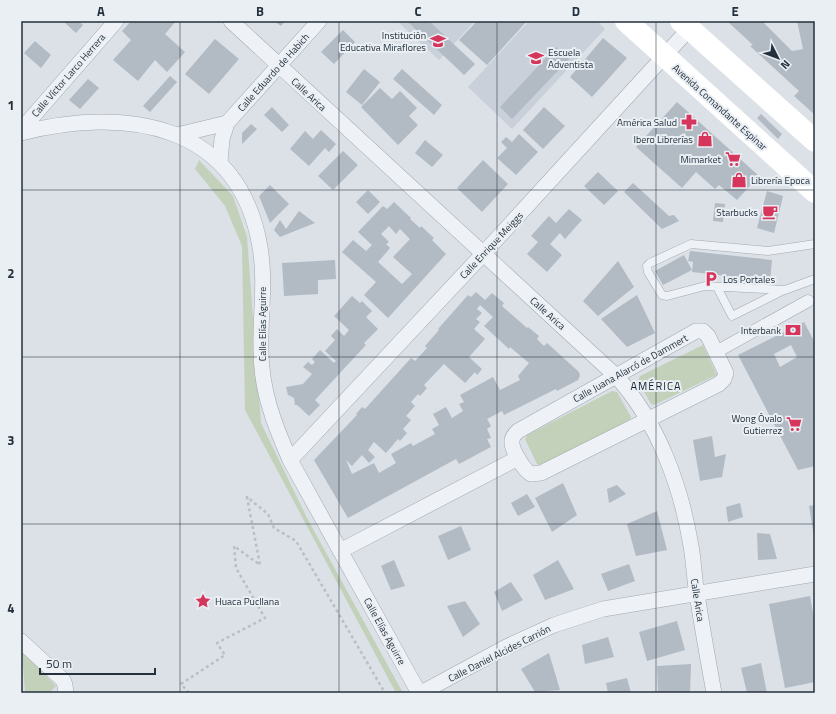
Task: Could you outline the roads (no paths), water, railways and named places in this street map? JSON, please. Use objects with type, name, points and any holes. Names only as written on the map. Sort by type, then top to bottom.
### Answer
[{"type":"main road","name":"Avenida Comandante Espinar","points":[[626,21],[815,192]]},
{"type":"main road","points":[[685,25],[815,141]]},
{"type":"street","name":"Calle Víctor Larco Herrera","points":[[21,131],[116,21]]},
{"type":"street","name":"Calle Arica","points":[[231,21],[616,376],[629,390],[647,420],[664,455],[679,493],[691,546],[697,594],[714,693]]},
{"type":"street","name":"Calle Eduardo de Habich","points":[[220,162],[222,139],[227,123],[319,21]]},
{"type":"street","name":"Calle Enrique Meiggs","points":[[290,460],[483,254],[663,56],[685,25]]},
{"type":"street","name":"Calle Elías Aguirre","points":[[21,131],[50,125],[86,121],[145,125],[177,135],[220,162],[239,187],[251,215],[260,246],[263,271],[261,351],[264,390],[275,427],[290,460],[420,693]]},
{"type":"street","points":[[177,135],[227,123]]},
{"type":"street","points":[[716,352],[805,303]]},
{"type":"street","name":"Calle Juana Alarcó de Dammert","points":[[696,331],[703,331],[708,336],[716,352],[726,374],[724,379],[719,384],[541,473],[531,474],[526,472],[518,458],[512,440],[518,431],[696,331]]},
{"type":"street","points":[[340,551],[518,458]]},
{"type":"street","name":"Calle Daniel Alcides Carrión","points":[[420,693],[506,647],[554,625],[604,609],[815,574]]},
{"type":"street","points":[[21,640],[63,680],[68,692]]},
{"type":"lane","points":[[785,290],[699,286],[672,296],[662,295],[648,272],[647,266],[650,263],[690,244],[768,251],[815,244]]},
{"type":"lane","points":[[717,287],[732,316],[785,290],[815,279]]},
{"type":"place","name":"Institución Educativa Miraflores","points":[[438,41]]},
{"type":"place","name":"Escuela Adventista","points":[[536,58]]},
{"type":"place","name":"América Salud","points":[[689,122]]},
{"type":"place","name":"Ibero Librerías","points":[[705,139]]},
{"type":"place","name":"Mimarket","points":[[733,159]]},
{"type":"place","name":"Librería Epoca","points":[[739,180]]},
{"type":"place","name":"Starbucks","points":[[770,212]]},
{"type":"place","name":"Los Portales","points":[[711,279]]},
{"type":"place","name":"Interbank","points":[[793,330]]},
{"type":"place","name":"Wong Óvalo Gutierrez","points":[[794,424]]},
{"type":"place","name":"Huaca Pucllana","points":[[203,601]]},
{"type":"district","name":"AMÉRICA","points":[[656,386]]}]
